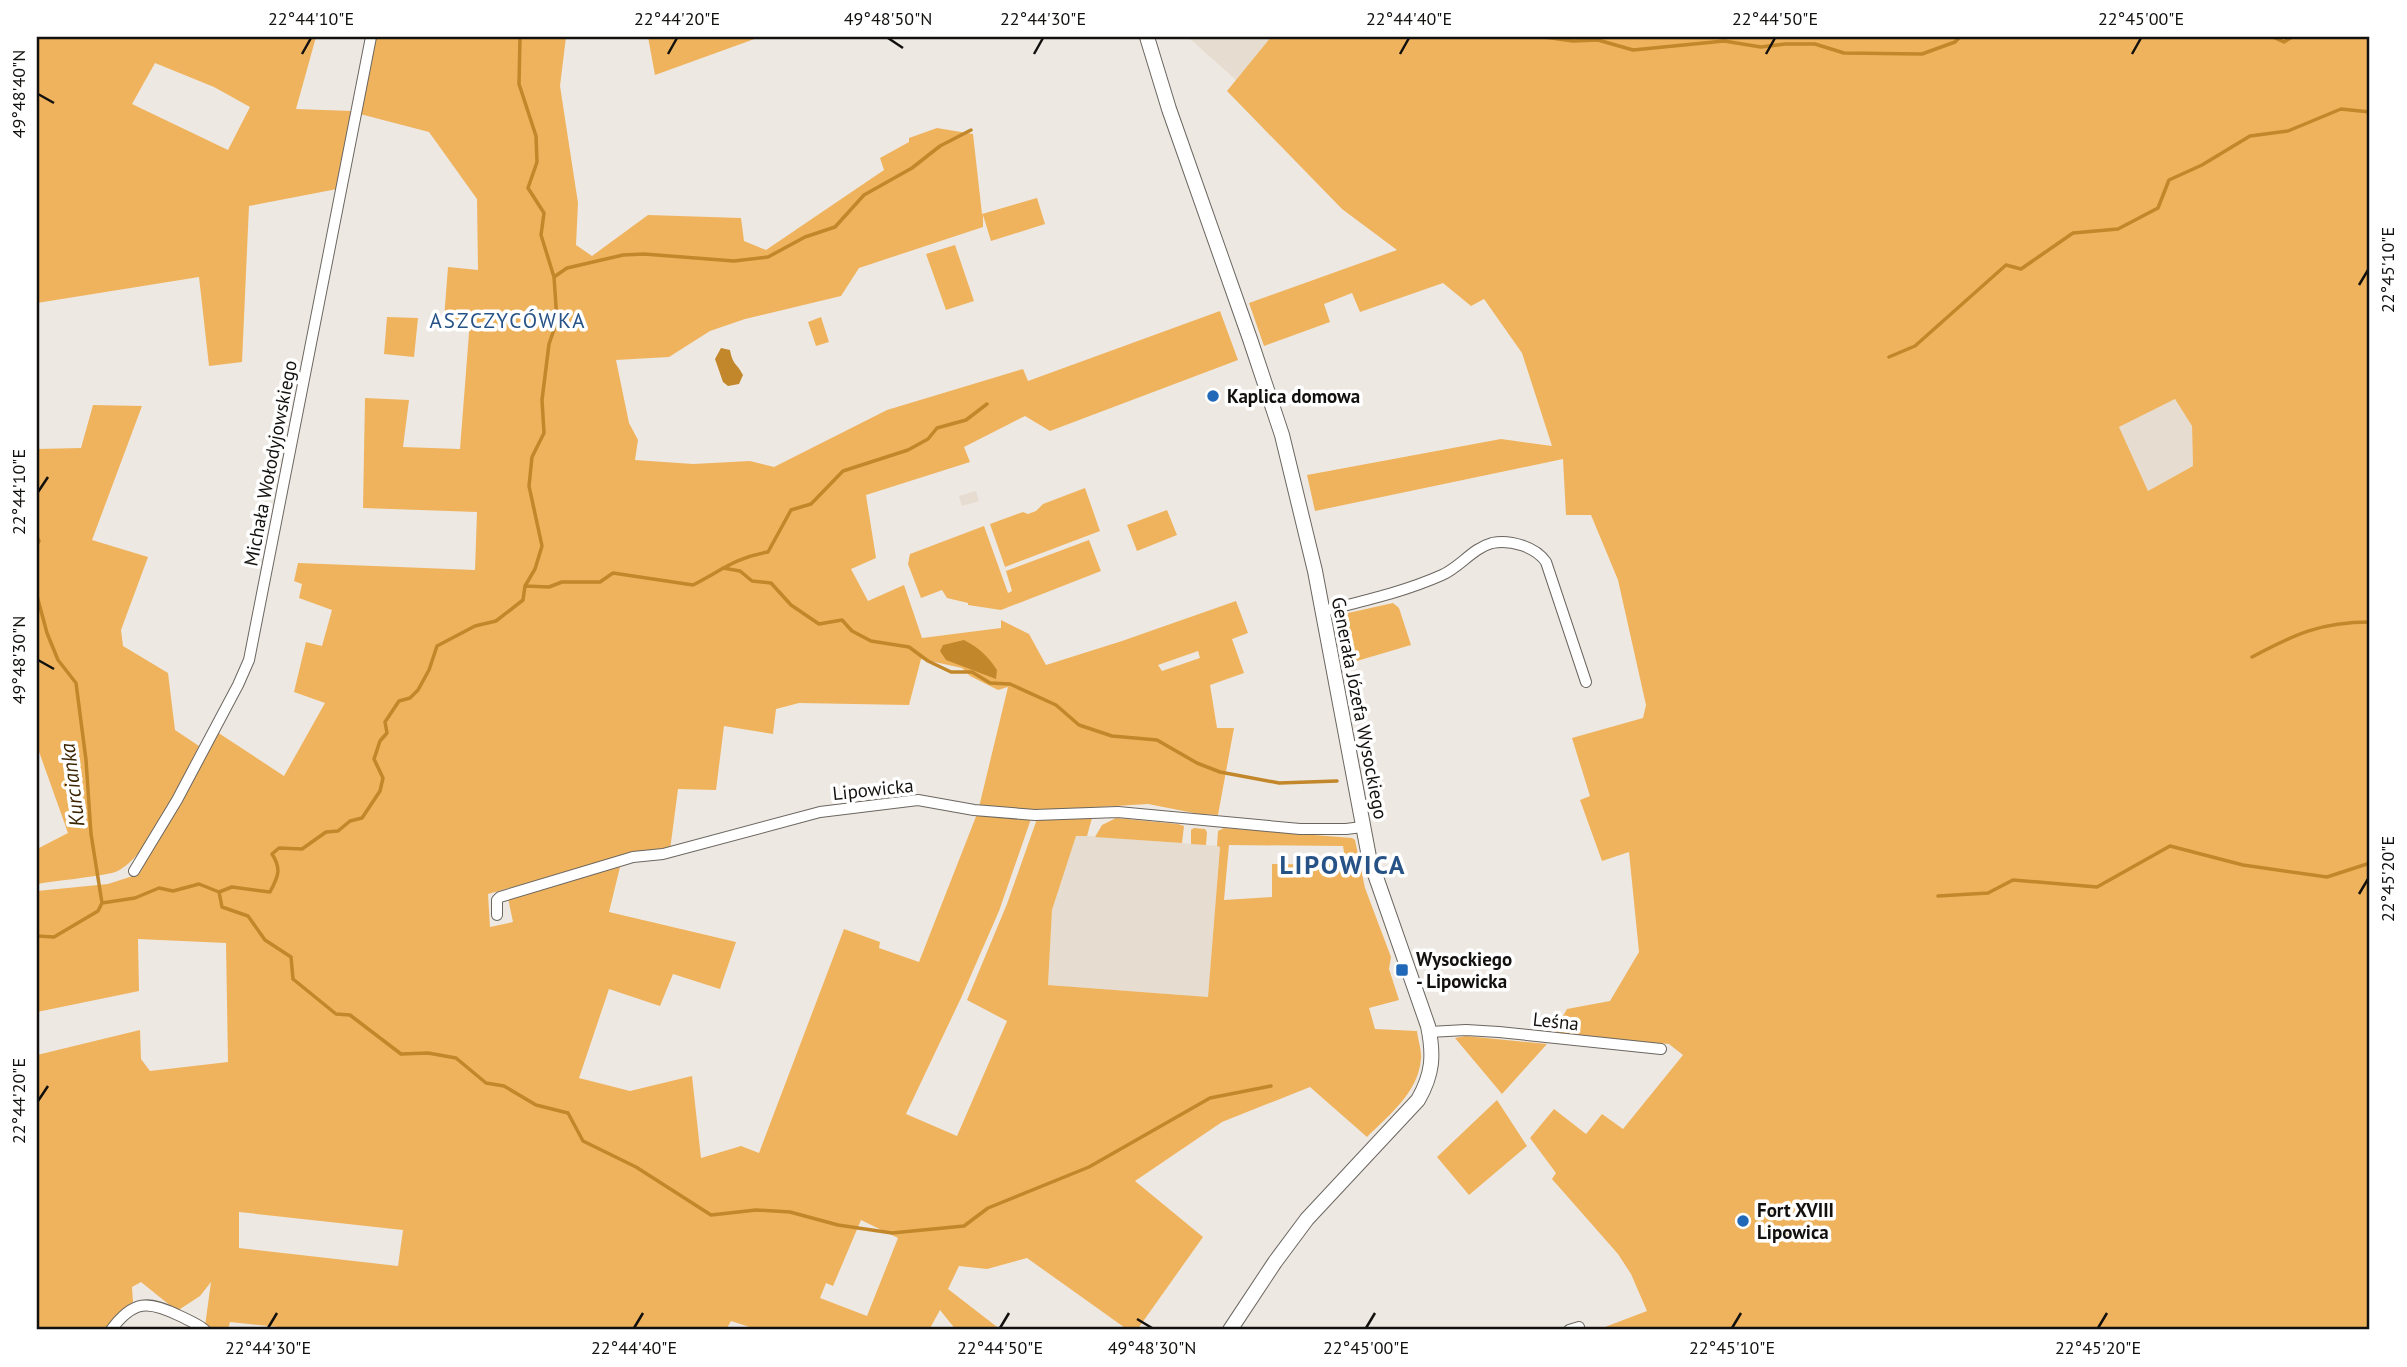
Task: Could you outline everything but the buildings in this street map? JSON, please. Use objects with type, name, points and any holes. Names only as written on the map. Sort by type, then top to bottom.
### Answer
[{"type":"street","name":"Michała Wołodyjowskiego","points":[[134,872],[177,800],[249,660],[371,37]]},
{"type":"street","name":"Generała Józefa Wysockiego","points":[[1147,37],[1169,109],[1282,435],[1323,611],[1362,827],[1378,888],[1429,1032],[1433,1065],[1428,1082],[1418,1100],[1307,1219],[1230,1330]]},
{"type":"street","points":[[1323,611],[1403,591],[1443,575],[1491,543],[1521,546],[1533,550],[1546,562],[1586,682]]},
{"type":"street","name":"Lipowicka","points":[[497,915],[497,900],[500,897],[573,873],[633,857],[663,854],[820,812],[918,800],[974,810],[1035,815],[1118,812],[1300,829],[1362,827]]},
{"type":"street","name":"Leśna","points":[[1429,1032],[1499,1032],[1661,1049]]},
{"type":"street","points":[[111,1330],[133,1308],[145,1304],[166,1309],[205,1330]]},
{"type":"shaded area","points":[[37,37],[316,37],[296,109],[352,111],[337,189],[249,206],[242,362],[209,366],[199,277],[37,303]],"holes":[[[155,63],[214,87],[250,107],[228,150],[132,104]]]},
{"type":"shaded area","points":[[375,37],[566,37],[560,86],[578,203],[576,245],[592,256],[648,215],[741,218],[744,241],[766,250],[884,170],[880,158],[909,142],[909,138],[937,128],[973,134],[982,214],[1037,198],[1045,224],[991,241],[983,215],[983,227],[859,268],[841,296],[745,319],[710,331],[669,357],[616,360],[629,423],[638,440],[635,460],[693,464],[750,461],[774,467],[887,410],[1023,369],[1028,381],[1220,311],[1238,360],[1050,431],[1025,416],[964,447],[970,462],[866,495],[876,558],[851,569],[868,601],[904,585],[922,638],[1001,628],[1001,620],[1029,634],[1046,665],[1236,601],[1248,633],[1232,639],[1244,673],[1210,685],[1217,728],[1234,728],[1218,815],[1148,804],[1035,811],[979,807],[1008,687],[998,690],[970,676],[962,668],[921,659],[909,705],[799,703],[776,709],[773,734],[724,726],[716,790],[678,789],[670,850],[563,873],[488,894],[490,927],[513,922],[508,898],[620,867],[609,912],[736,942],[720,989],[673,974],[660,1006],[609,989],[579,1078],[630,1091],[692,1076],[701,1158],[741,1146],[759,1153],[844,929],[880,942],[879,948],[919,962],[977,814],[1031,819],[999,911],[906,1114],[957,1136],[1007,1021],[967,1000],[1007,904],[1037,819],[1092,818],[1087,836],[1076,836],[1052,910],[1048,985],[1208,997],[1220,847],[1217,846],[1218,831],[1224,828],[1355,840],[1365,888],[1391,957],[1389,969],[1399,1000],[1369,1008],[1375,1029],[1417,1031],[1421,1059],[1419,1071],[1401,1102],[1367,1137],[1310,1087],[1222,1122],[1135,1181],[1203,1237],[1137,1330],[1128,1330],[1027,1258],[987,1269],[959,1266],[948,1289],[1001,1330],[956,1330],[940,1310],[929,1330],[759,1330],[731,1321],[726,1330],[307,1330],[230,1322],[228,1330],[208,1330],[205,1326],[211,1282],[200,1296],[177,1311],[141,1282],[132,1287],[133,1302],[124,1308],[106,1330],[37,1330],[37,1055],[140,1030],[141,1059],[150,1071],[228,1062],[226,943],[138,939],[139,991],[37,1012],[37,891],[108,884],[139,874],[217,732],[284,776],[325,703],[294,692],[306,642],[322,646],[332,610],[299,598],[302,584],[294,581],[298,563],[475,570],[477,512],[363,508],[365,398],[409,400],[403,447],[460,449],[470,320],[444,319],[448,267],[478,270],[477,199],[429,132],[360,114]],"holes":[[[1198,651],[1200,658],[1162,671],[1158,665]],[[1229,845],[1343,846],[1346,865],[1272,864],[1272,897],[1224,900]],[[239,1212],[403,1230],[398,1266],[239,1248]],[[861,1220],[898,1238],[867,1316],[820,1298],[826,1283],[833,1286]]]},
{"type":"shaded area","points":[[648,37],[760,37],[655,75]]},
{"type":"shaded area","points":[[1188,37],[1271,37],[1236,80]]},
{"type":"shaded area","points":[[1271,37],[2370,37],[2370,1330],[1597,1330],[1647,1311],[1631,1274],[1618,1254],[1552,1179],[1556,1173],[1530,1138],[1554,1109],[1586,1134],[1602,1114],[1623,1129],[1683,1055],[1669,1044],[1553,1034],[1567,1009],[1610,1001],[1639,952],[1629,852],[1602,861],[1580,800],[1590,796],[1572,738],[1643,718],[1646,705],[1618,580],[1591,515],[1566,515],[1563,459],[1315,511],[1307,475],[1501,439],[1552,446],[1522,353],[1484,299],[1471,306],[1443,283],[1360,312],[1352,293],[1324,304],[1330,322],[1264,346],[1249,303],[1397,250],[1342,209],[1227,91]],"holes":[[[2175,399],[2192,426],[2193,466],[2148,491],[2119,427]]]},
{"type":"shaded area","points":[[955,245],[974,301],[946,310],[926,254]]},
{"type":"shaded area","points":[[387,317],[418,318],[414,357],[384,354]]},
{"type":"shaded area","points":[[821,317],[829,342],[816,346],[808,322]]},
{"type":"shaded area","points":[[721,348],[730,350],[743,375],[739,384],[728,386],[723,382],[715,359]]},
{"type":"shaded area","points":[[2175,399],[2192,426],[2193,466],[2148,491],[2119,427]]},
{"type":"shaded area","points":[[93,405],[142,406],[92,540],[148,557],[121,630],[123,646],[168,673],[175,730],[199,746],[174,798],[150,838],[125,867],[112,873],[37,884],[37,849],[68,833],[37,746],[37,449],[81,448]]},
{"type":"shaded area","points":[[1085,488],[1100,531],[1005,567],[990,524],[1023,512],[1028,514],[1036,511],[1043,504]]},
{"type":"shaded area","points":[[976,491],[979,501],[962,506],[959,496]]},
{"type":"shaded area","points":[[1167,510],[1177,535],[1137,551],[1127,525]]},
{"type":"shaded area","points":[[984,526],[1008,593],[1012,591],[1006,571],[1089,540],[1101,571],[1001,610],[968,605],[947,598],[942,590],[921,598],[908,564],[910,554]]},
{"type":"shaded area","points":[[1393,603],[1399,608],[1411,645],[1350,663],[1339,615]]},
{"type":"shaded area","points":[[964,640],[979,649],[990,661],[997,670],[996,679],[946,660],[940,651],[943,645]]},
{"type":"shaded area","points":[[1116,818],[1184,826],[1182,843],[1095,837],[1102,825]]},
{"type":"shaded area","points":[[1205,829],[1206,845],[1191,844],[1191,830]]},
{"type":"shaded area","points":[[1076,835],[1220,846],[1208,997],[1048,985],[1052,910]]},
{"type":"shaded area","points":[[1466,1036],[1547,1044],[1502,1094],[1455,1038]]},
{"type":"shaded area","points":[[1497,1100],[1527,1146],[1469,1195],[1437,1157]]},
{"type":"waterway","points":[[102,903],[135,898],[159,888],[173,891],[199,884],[219,892],[232,887],[270,892],[278,873],[272,854],[279,848],[302,849],[326,832],[338,831],[350,821],[362,818],[380,791],[383,778],[374,759],[380,741],[387,733],[385,722],[399,701],[410,698],[418,690],[429,670],[437,646],[475,626],[496,621],[523,600],[525,586],[535,569],[542,546],[529,486],[532,457],[544,433],[542,400],[549,344],[557,321],[554,277],[541,235],[544,213],[528,188],[537,162],[536,136],[519,84],[520,37]]},
{"type":"waterway","points":[[1544,37],[1573,41],[1598,40],[1633,50],[1724,41],[1761,47],[1815,44],[1844,53],[1922,54],[1955,42],[1960,37]]},
{"type":"waterway","points":[[2273,37],[2284,42],[2292,37]]},
{"type":"waterway","points":[[1889,357],[1915,346],[2006,265],[2021,269],[2073,233],[2118,229],[2158,208],[2169,180],[2202,165],[2250,136],[2288,131],[2341,109],[2370,112]]},
{"type":"waterway","points":[[554,277],[567,268],[623,255],[644,254],[734,261],[768,257],[805,237],[835,227],[864,195],[912,168],[940,146],[971,130]]},
{"type":"waterway","points":[[525,586],[549,587],[562,582],[600,582],[613,573],[693,585],[737,561],[768,552],[791,510],[811,504],[843,471],[908,450],[928,439],[937,428],[966,420],[987,404]]},
{"type":"waterway","name":"Kurcianka","points":[[37,537],[37,545]]},
{"type":"waterway","points":[[723,568],[740,571],[752,581],[771,583],[791,605],[819,624],[842,620],[852,631],[871,641],[909,647],[928,661],[951,672],[972,672],[990,683],[1010,684],[1056,705],[1079,725],[1112,736],[1157,740],[1197,763],[1220,772],[1279,783],[1337,781]]},
{"type":"waterway","name":"Kurcianka","points":[[37,596],[58,660],[76,683],[86,760],[91,834],[102,903],[98,911],[54,937],[37,936]]},
{"type":"waterway","points":[[2252,657],[2322,627],[2370,622]]},
{"type":"waterway","points":[[1938,896],[1988,893],[2013,880],[2097,887],[2170,846],[2243,865],[2327,877],[2370,863]]},
{"type":"waterway","points":[[219,892],[222,907],[248,916],[265,940],[291,957],[293,979],[336,1014],[350,1015],[401,1054],[428,1053],[456,1058],[486,1083],[504,1086],[536,1105],[568,1113],[583,1141],[636,1167],[711,1215],[756,1210],[790,1212],[838,1225],[892,1233],[964,1226],[988,1208],[1089,1167],[1210,1098],[1271,1086]]},
{"type":"place","name":"Kaplica domowa","points":[[1213,396]]},
{"type":"place","name":"Wysockiego - Lipowicka","points":[[1402,970]]},
{"type":"place","name":"Fort XVIII Lipowica","points":[[1743,1221]]},
{"type":"district","name":"ASZCZYCÓWKA","points":[[508,320]]},
{"type":"district","name":"LIPOWICA","points":[[1343,864]]}]
